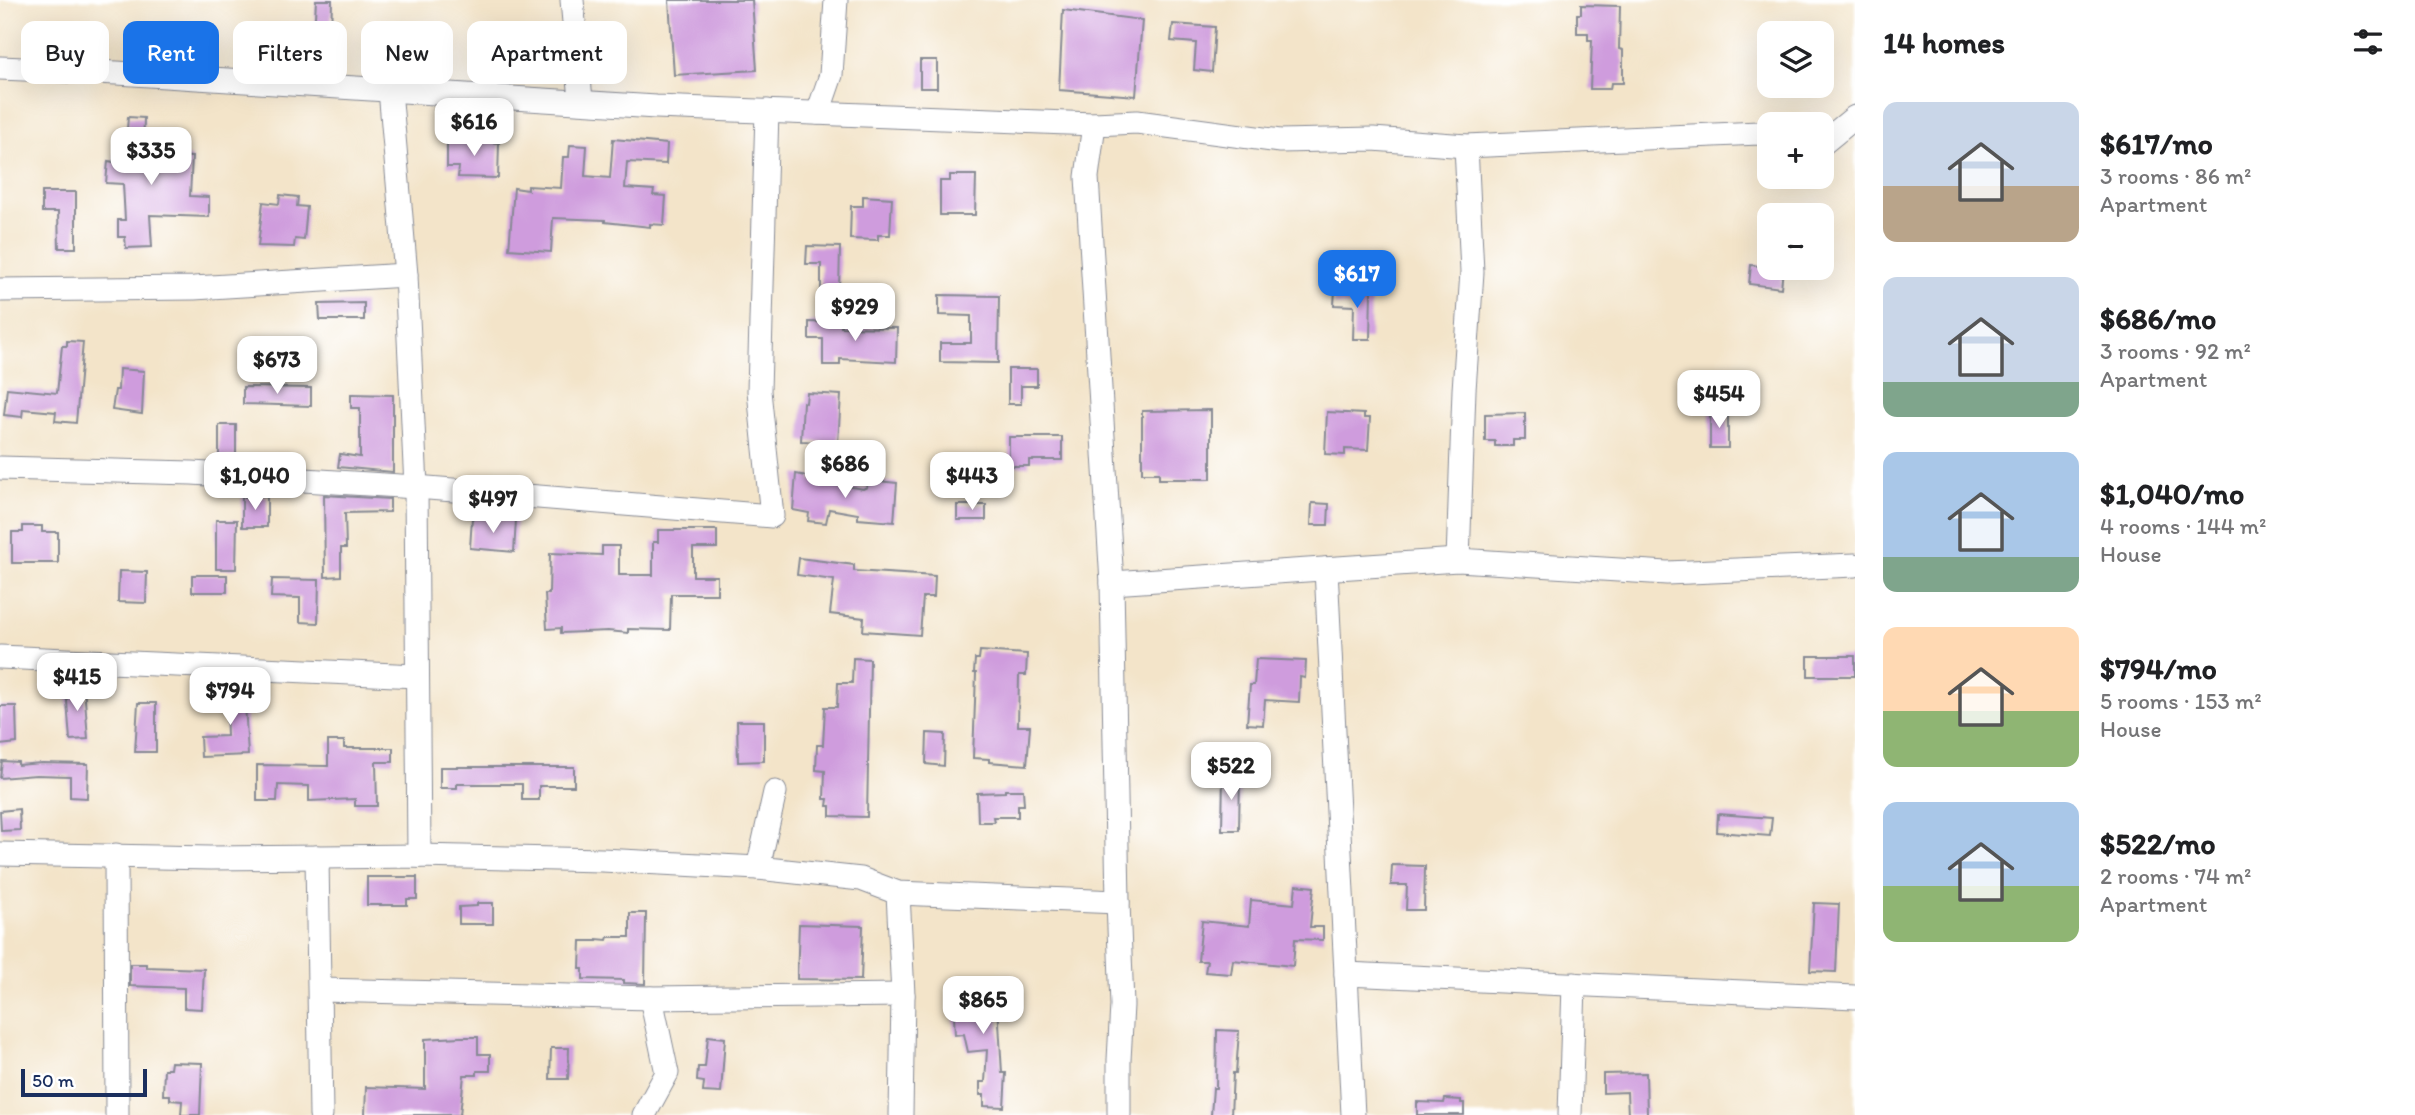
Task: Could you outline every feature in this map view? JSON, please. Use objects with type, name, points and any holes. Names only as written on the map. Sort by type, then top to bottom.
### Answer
[{"type":"street","points":[[572,0],[581,100]]},
{"type":"street","points":[[818,113],[831,75],[836,0]]},
{"type":"street","points":[[0,68],[581,100],[625,105],[1094,124],[1138,122],[1280,141],[1373,139],[1466,146],[1757,133]]},
{"type":"street","points":[[390,90],[406,275],[416,487],[419,856]]},
{"type":"street","points":[[0,468],[192,473],[416,487],[772,516],[759,391],[767,111]]},
{"type":"street","points":[[1834,134],[1855,117]]},
{"type":"street","points":[[1094,124],[1087,177],[1112,583],[1122,1005],[1119,1115]]},
{"type":"street","points":[[1458,560],[1464,390],[1472,272],[1466,146]]},
{"type":"street","points":[[0,290],[194,288],[406,275]]},
{"type":"street","points":[[1112,583],[1458,560],[1667,573],[1855,565]]},
{"type":"street","points":[[1326,569],[1353,1115]]},
{"type":"street","points":[[0,657],[417,676]]},
{"type":"street","points":[[758,869],[775,792]]},
{"type":"street","points":[[0,854],[419,856],[602,860],[758,869],[861,879],[898,893],[1118,902]]},
{"type":"street","points":[[116,855],[117,1115]]},
{"type":"street","points":[[317,857],[321,1115]]},
{"type":"street","points":[[898,893],[903,995],[901,1115]]},
{"type":"street","points":[[1346,974],[1855,997]]},
{"type":"street","points":[[1570,1115],[1574,984]]},
{"type":"street","points":[[321,990],[651,998],[903,995]]},
{"type":"street","points":[[644,1115],[667,1073],[651,998]]},
{"type":"building","points":[[316,0],[332,0],[331,21],[315,21]]},
{"type":"building","points":[[669,0],[752,0],[757,70],[674,75]]},
{"type":"building","points":[[1581,5],[1620,6],[1619,49],[1623,50],[1623,83],[1611,83],[1610,89],[1590,89],[1592,40],[1588,40],[1588,33],[1577,33],[1577,14],[1581,14]]},
{"type":"building","points":[[1063,10],[1142,20],[1136,96],[1059,90]]},
{"type":"building","points":[[1173,24],[1215,27],[1212,72],[1194,70],[1196,43],[1171,41]]},
{"type":"building","points":[[920,60],[937,60],[937,88],[920,88]]},
{"type":"building","points":[[128,117],[144,118],[143,154],[192,157],[190,196],[209,197],[209,217],[150,215],[152,247],[126,248],[125,237],[118,237],[118,220],[125,220],[123,184],[106,183],[108,161],[114,162],[116,140],[126,141]]},
{"type":"building","points":[[475,139],[491,139],[491,142],[499,143],[498,178],[458,177],[459,167],[447,167],[447,142],[475,142]]},
{"type":"building","points":[[613,139],[667,144],[666,164],[627,162],[625,188],[654,190],[653,195],[666,196],[664,225],[650,224],[650,227],[605,220],[553,218],[551,252],[509,249],[514,188],[561,188],[563,157],[569,157],[570,145],[587,146],[585,176],[610,178]]},
{"type":"building","points":[[950,175],[976,175],[975,215],[940,215],[940,181],[950,181]]},
{"type":"building","points":[[42,192],[76,192],[76,248],[59,248],[58,212],[42,212]]},
{"type":"building","points":[[280,195],[298,197],[297,206],[307,207],[304,240],[295,239],[294,247],[258,246],[263,202],[279,204]]},
{"type":"building","points":[[863,196],[892,198],[890,235],[878,235],[878,240],[850,239],[851,206],[863,206]]},
{"type":"building","points":[[807,246],[840,247],[839,291],[821,290],[821,264],[806,264]]},
{"type":"building","points":[[1751,265],[1757,266],[1757,280],[1782,280],[1781,288],[1749,284]]},
{"type":"building","points":[[1335,290],[1371,290],[1370,339],[1353,339],[1354,306],[1334,305]]},
{"type":"building","points":[[939,295],[999,296],[998,363],[940,362],[940,343],[971,343],[971,316],[939,315]]},
{"type":"building","points":[[364,303],[364,320],[320,320],[319,304]]},
{"type":"building","points":[[809,322],[841,323],[841,327],[897,328],[896,362],[840,359],[840,365],[823,365],[823,339],[809,339]]},
{"type":"building","points":[[67,341],[83,342],[76,423],[55,421],[56,412],[23,409],[22,417],[4,415],[7,388],[57,393],[62,346],[67,346]]},
{"type":"building","points":[[119,369],[144,371],[142,414],[112,410],[115,390],[118,390]]},
{"type":"building","points":[[1008,369],[1037,369],[1037,386],[1021,386],[1021,404],[1008,404]]},
{"type":"building","points":[[243,387],[311,388],[311,406],[243,404]]},
{"type":"building","points":[[807,393],[841,395],[838,443],[801,441],[803,402],[806,403]]},
{"type":"building","points":[[351,394],[393,395],[393,472],[338,467],[340,454],[360,457],[360,408],[351,408]]},
{"type":"building","points":[[1211,410],[1211,479],[1159,479],[1159,473],[1142,473],[1142,411]]},
{"type":"building","points":[[1327,412],[1364,414],[1364,418],[1370,418],[1368,450],[1345,449],[1345,455],[1325,454]]},
{"type":"building","points":[[1525,413],[1525,440],[1513,440],[1513,446],[1495,446],[1495,441],[1485,441],[1485,414]]},
{"type":"building","points":[[1710,413],[1728,413],[1728,448],[1710,448]]},
{"type":"building","points":[[219,425],[236,425],[236,457],[219,457]]},
{"type":"building","points":[[1009,437],[1062,437],[1062,460],[1029,460],[1029,466],[1009,466]]},
{"type":"building","points":[[796,474],[812,477],[811,480],[863,489],[867,487],[868,480],[897,483],[894,522],[858,519],[858,514],[829,509],[826,523],[808,521],[809,513],[793,510]]},
{"type":"building","points":[[324,495],[390,499],[390,512],[345,513],[346,548],[341,548],[341,576],[325,577]]},
{"type":"building","points":[[242,497],[267,497],[267,527],[242,527]]},
{"type":"building","points":[[1312,503],[1329,504],[1328,525],[1311,525]]},
{"type":"building","points":[[957,505],[986,505],[986,520],[957,520]]},
{"type":"building","points":[[472,518],[516,520],[514,552],[470,548]]},
{"type":"building","points":[[216,520],[237,520],[236,569],[216,569]]},
{"type":"building","points":[[23,526],[42,526],[42,532],[58,532],[58,563],[12,563],[12,532],[23,532]]},
{"type":"building","points":[[658,530],[717,530],[717,548],[693,548],[693,576],[717,576],[717,594],[671,594],[670,630],[628,629],[628,633],[561,633],[561,628],[547,629],[545,594],[549,594],[550,553],[602,555],[602,546],[619,546],[619,575],[653,575],[653,542],[658,542]]},
{"type":"building","points":[[799,558],[854,565],[854,571],[935,576],[934,597],[923,597],[920,635],[863,631],[864,618],[830,614],[834,580],[797,575]]},
{"type":"building","points":[[119,571],[147,572],[146,603],[118,602]]},
{"type":"building","points":[[192,575],[227,575],[227,592],[192,592]]},
{"type":"building","points":[[272,579],[319,580],[318,623],[300,622],[300,598],[271,597]]},
{"type":"building","points":[[980,651],[1027,654],[1026,675],[1019,675],[1018,726],[1030,726],[1027,765],[973,758],[974,673],[975,659],[979,659]]},
{"type":"building","points":[[1808,656],[1855,656],[1855,676],[1808,676]]},
{"type":"building","points":[[853,658],[870,659],[867,817],[830,816],[828,799],[824,799],[825,771],[816,770],[817,745],[823,745],[825,707],[837,707],[838,683],[852,683]]},
{"type":"building","points":[[1256,659],[1306,661],[1305,678],[1300,677],[1299,702],[1265,700],[1263,725],[1247,724],[1250,685],[1254,685]]},
{"type":"building","points":[[84,686],[88,739],[70,740],[66,688]]},
{"type":"building","points":[[244,686],[248,755],[201,757],[200,737],[227,736],[226,706],[221,706],[220,688]]},
{"type":"building","points":[[138,703],[156,703],[156,752],[135,752]]},
{"type":"building","points":[[0,706],[16,706],[17,743],[0,745]]},
{"type":"building","points":[[737,721],[764,721],[764,761],[738,762]]},
{"type":"building","points":[[927,733],[945,734],[944,766],[926,764]]},
{"type":"building","points":[[328,741],[344,741],[344,748],[393,748],[393,762],[376,762],[377,806],[355,806],[355,799],[309,801],[309,786],[278,785],[277,801],[257,801],[257,765],[328,766]]},
{"type":"building","points":[[2,761],[18,762],[18,765],[88,764],[87,798],[70,797],[70,776],[0,778]]},
{"type":"building","points":[[440,767],[574,767],[574,786],[539,786],[539,800],[522,800],[522,784],[457,784],[457,788],[440,788]]},
{"type":"building","points":[[1223,774],[1240,775],[1239,830],[1222,830]]},
{"type":"building","points":[[1023,790],[1024,805],[1018,805],[1018,817],[993,817],[994,822],[978,822],[977,793]]},
{"type":"building","points":[[19,809],[20,830],[1,831],[0,811]]},
{"type":"building","points":[[1718,814],[1772,818],[1770,836],[1717,832]]},
{"type":"building","points":[[1392,865],[1425,866],[1424,910],[1406,910],[1407,885],[1391,885]]},
{"type":"building","points":[[367,877],[417,877],[417,899],[407,899],[407,905],[367,905]]},
{"type":"building","points":[[1296,885],[1314,887],[1310,927],[1323,927],[1323,940],[1295,939],[1293,966],[1233,960],[1231,974],[1205,972],[1207,961],[1198,961],[1202,921],[1249,926],[1251,900],[1294,904]]},
{"type":"building","points":[[477,903],[493,903],[493,924],[459,924],[459,907],[477,906]]},
{"type":"building","points":[[1814,903],[1839,904],[1836,972],[1810,971]]},
{"type":"building","points":[[630,913],[646,913],[645,984],[624,983],[624,980],[583,979],[583,969],[580,969],[581,941],[630,937]]},
{"type":"building","points":[[799,924],[863,926],[861,980],[797,979]]},
{"type":"building","points":[[130,964],[204,969],[202,1009],[184,1008],[184,988],[130,986]]},
{"type":"building","points":[[993,981],[994,1006],[998,1006],[1002,1073],[1006,1073],[1004,1107],[984,1106],[984,1095],[980,1095],[980,1082],[985,1082],[987,1050],[968,1052],[964,1034],[955,1035],[953,999],[963,999],[962,983]]},
{"type":"building","points":[[1217,1030],[1239,1031],[1231,1115],[1211,1115],[1213,1088],[1216,1088]]},
{"type":"building","points":[[708,1036],[725,1038],[721,1093],[703,1092],[704,1082],[697,1081],[698,1067],[705,1067]]},
{"type":"building","points":[[478,1037],[478,1054],[490,1054],[490,1071],[464,1075],[460,1115],[365,1115],[366,1087],[425,1089],[425,1039]]},
{"type":"building","points":[[551,1048],[569,1048],[568,1079],[550,1079]]},
{"type":"building","points":[[171,1062],[202,1063],[200,1115],[181,1115],[182,1101],[170,1100],[170,1095],[163,1095],[164,1069],[170,1069]]},
{"type":"building","points":[[1646,1073],[1647,1115],[1628,1115],[1627,1092],[1603,1093],[1603,1074]]},
{"type":"building","points":[[1445,1099],[1461,1100],[1461,1103],[1464,1103],[1464,1115],[1417,1115],[1417,1102],[1444,1103]]}]
